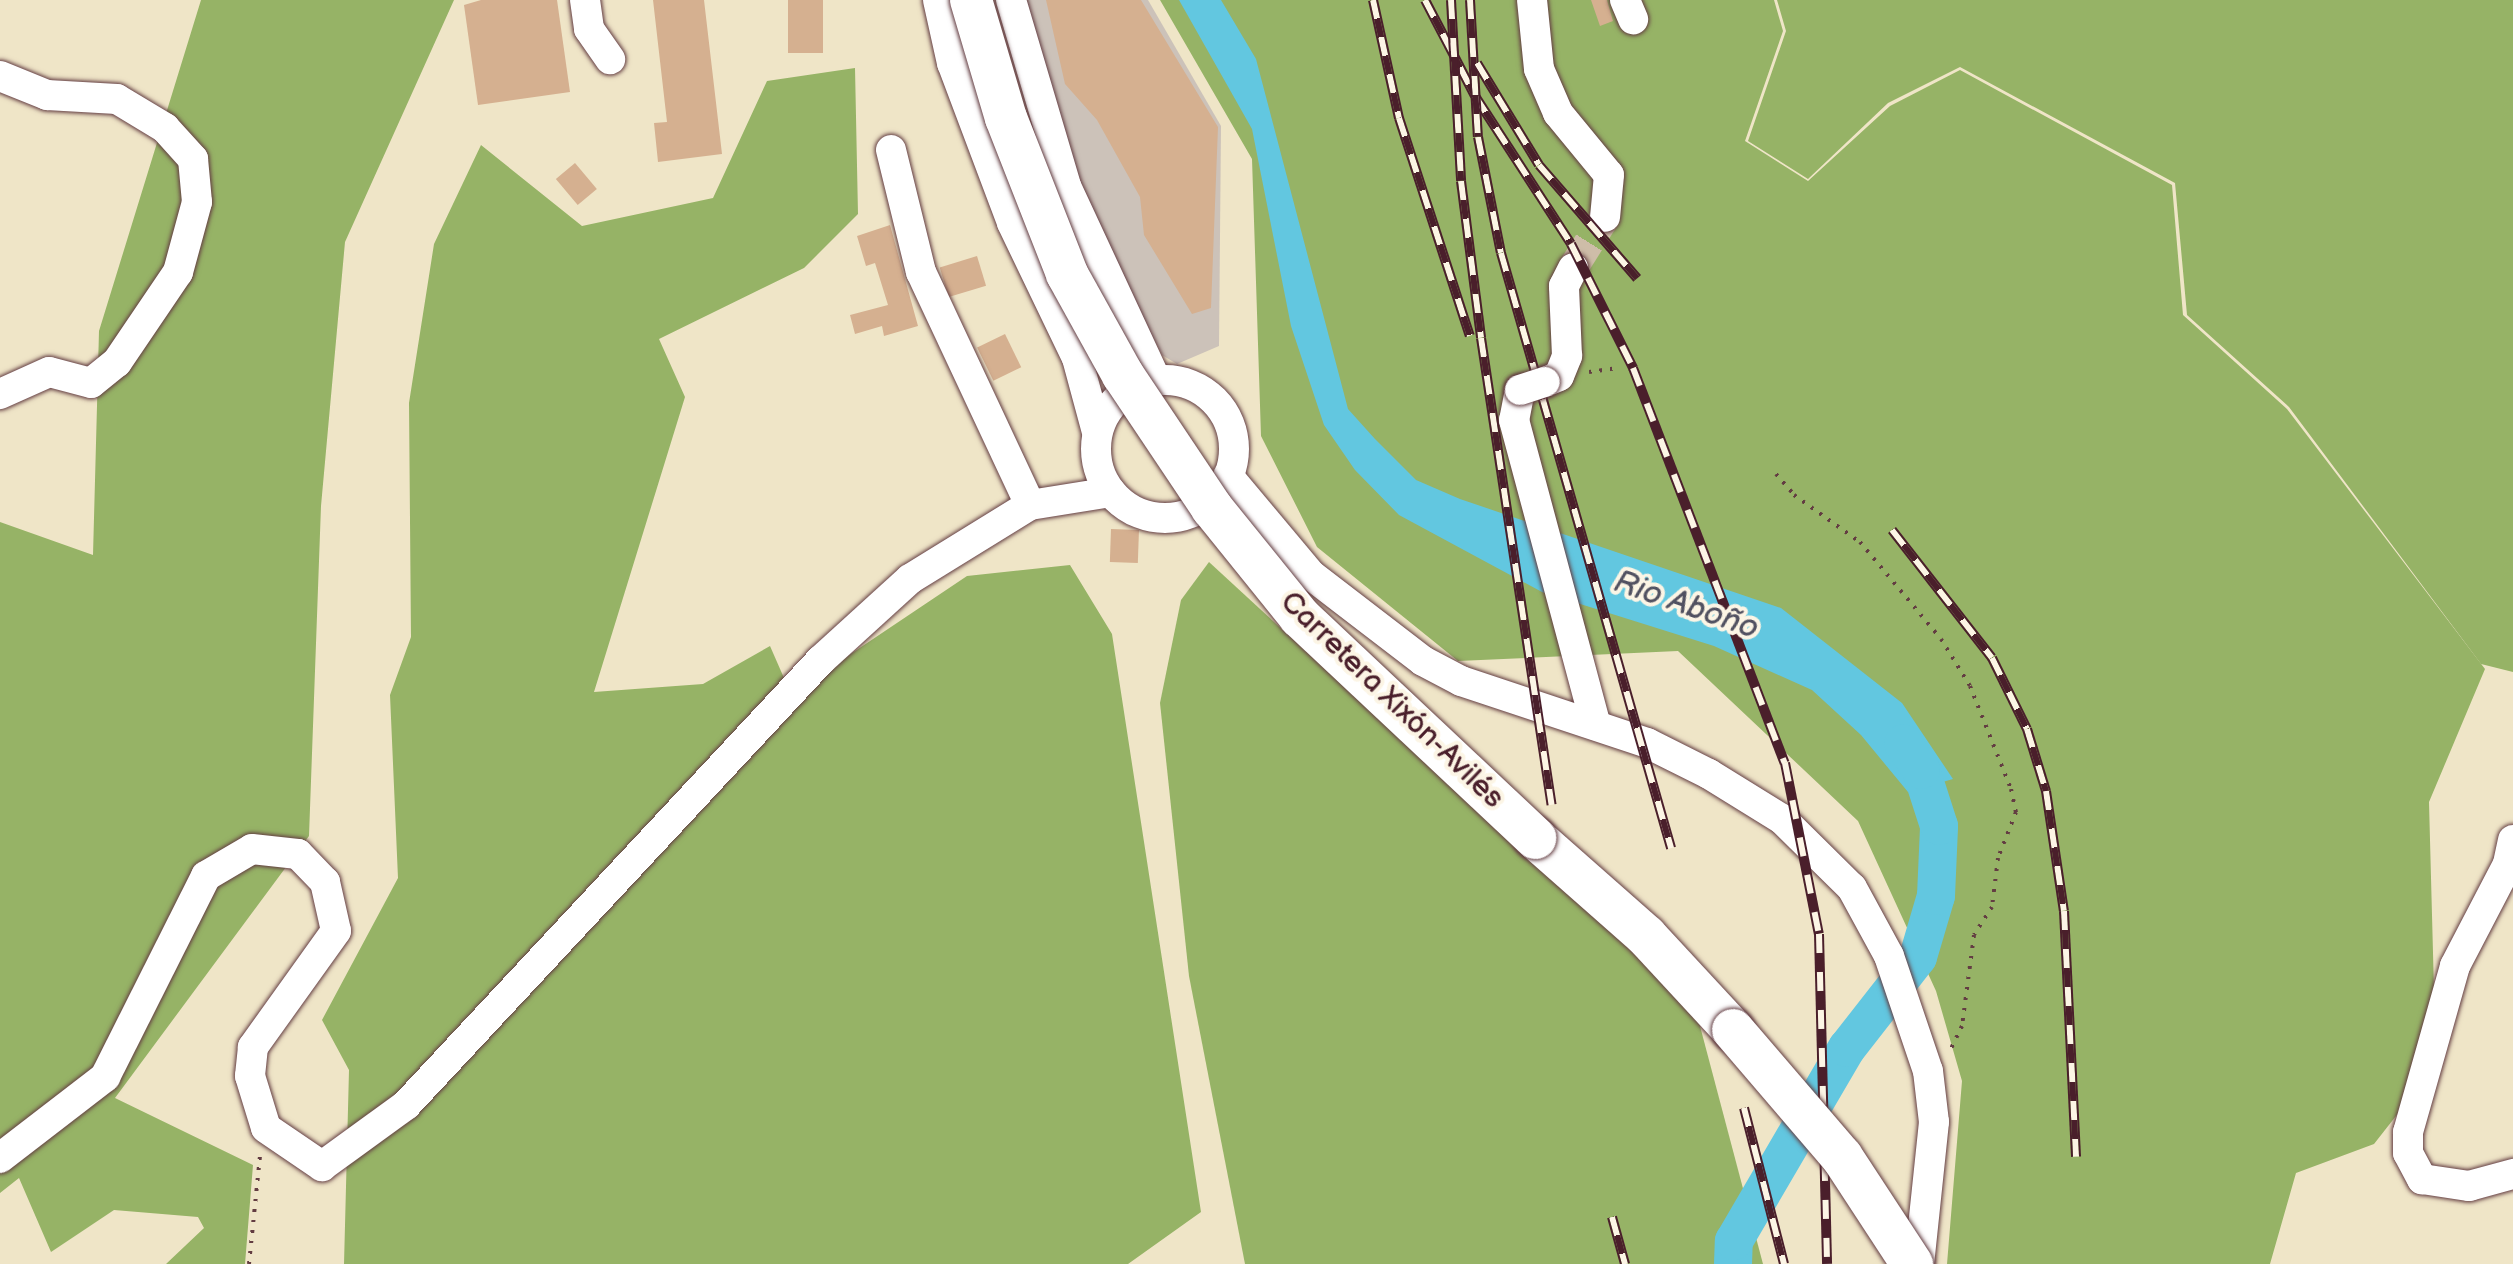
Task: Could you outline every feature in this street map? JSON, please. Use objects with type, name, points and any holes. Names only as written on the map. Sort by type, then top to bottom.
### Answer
[{"type":"highway","name":"Carretera Xixón-Avilés","points":[[971,0],[1006,118],[1068,274],[1123,375],[1212,508],[1300,617],[1535,838],[1646,936],[1734,1030],[1842,1156],[1915,1264]]},
{"type":"street","points":[[585,0],[589,29],[610,59]]},
{"type":"street","points":[[938,0],[952,63],[1012,223],[1077,358],[1097,432],[1100,474],[1128,508],[1174,517],[1196,510],[1228,476],[1234,448],[1228,420],[1211,396],[1185,382],[1156,380],[1119,397],[1097,432]]},
{"type":"street","points":[[1011,0],[1066,186],[1156,380]]},
{"type":"street","points":[[1532,0],[1539,69],[1558,113],[1609,176],[1605,217]]},
{"type":"street","points":[[0,76],[48,94],[118,100],[165,128],[193,159],[197,202],[178,272],[117,362],[92,382],[49,372],[0,394]]},
{"type":"street","points":[[890,150],[921,272],[1030,505]]},
{"type":"street","points":[[1574,268],[1564,286],[1567,356],[1559,376],[1533,386],[1514,420],[1596,725]]},
{"type":"street","points":[[1228,476],[1312,576],[1423,661],[1461,680],[1596,725],[1709,774],[1782,819],[1852,888],[1889,956],[1928,1070],[1933,1141],[1915,1264]]},
{"type":"street","points":[[0,1158],[104,1077],[206,876],[252,850],[298,854],[324,882],[336,931],[254,1047],[250,1076],[266,1128],[322,1166],[406,1105],[821,660],[910,578],[1030,505],[1111,492]]},
{"type":"street","points":[[2513,840],[2508,864],[2450,981],[2408,1132],[2408,1153],[2422,1179],[2448,1187],[2513,1174]]},
{"type":"path","points":[[1776,474],[1794,496],[1860,542],[1941,640],[1970,686],[2011,789],[2016,812],[1998,858],[1992,907],[1974,935],[1962,1026],[1950,1052],[1928,1070]]},
{"type":"path","points":[[248,1264],[266,1128]]},
{"type":"shaded area","points":[[1022,0],[1148,0],[1221,126],[1219,346],[1177,364],[1162,355],[1088,211]]},
{"type":"green space","points":[[201,0],[454,0],[345,242],[321,506],[309,836],[115,1098],[253,1165],[245,1264],[166,1264],[204,1228],[198,1217],[114,1210],[51,1252],[19,1178],[0,1193],[0,522],[93,555],[99,331]]},
{"type":"green space","points":[[1160,0],[1774,0],[1783,31],[1745,141],[1808,181],[1890,106],[1960,70],[2172,185],[2183,315],[2287,409],[2485,669],[2429,802],[2436,1065],[2374,1144],[2296,1173],[2270,1264],[1947,1264],[1962,1081],[1936,991],[1858,821],[1678,651],[1458,661],[1317,547],[1261,436],[1252,159]]},
{"type":"green space","points":[[1777,0],[2513,0],[2513,672],[2481,664],[2289,407],[2187,315],[2175,183],[1960,67],[1888,103],[1808,179],[1748,141],[1786,31]]},
{"type":"green space","points":[[855,68],[858,214],[804,268],[659,339],[685,397],[594,692],[703,684],[770,646],[791,694],[967,576],[1070,565],[1112,634],[1201,1212],[1128,1264],[344,1264],[349,1070],[322,1020],[398,878],[390,695],[411,637],[409,403],[434,244],[481,145],[582,226],[713,198],[767,81]]},
{"type":"green space","points":[[1209,562],[1696,1011],[1763,1264],[1245,1264],[1189,976],[1160,703],[1181,600]]},
{"type":"water","points":[[1179,0],[1221,0],[1256,59],[1348,409],[1375,439],[1416,480],[1460,499],[1781,608],[1902,703],[1953,779],[1908,792],[1861,735],[1812,690],[1714,646],[1542,592],[1399,515],[1355,470],[1324,425],[1291,326],[1252,129]]},
{"type":"building","points":[[481,0],[557,0],[570,92],[478,105],[464,5]]},
{"type":"building","points":[[653,0],[704,0],[722,154],[658,162],[654,123],[667,122]]},
{"type":"building","points":[[788,0],[823,0],[823,53],[788,53]]},
{"type":"building","points":[[1046,0],[1141,0],[1218,127],[1211,308],[1192,314],[1144,235],[1140,197],[1097,120],[1065,84]]},
{"type":"building","points":[[1591,0],[1607,0],[1613,21],[1600,26]]},
{"type":"building","points":[[575,163],[597,189],[578,205],[556,179]]},
{"type":"building","points":[[890,225],[918,326],[884,336],[882,326],[855,334],[850,315],[888,305],[875,263],[866,266],[857,236]]},
{"type":"building","points":[[977,256],[986,286],[949,297],[940,267]]},
{"type":"building","points":[[1005,334],[1021,367],[993,381],[977,348]]},
{"type":"building","points":[[1111,529],[1139,530],[1138,563],[1110,562]]},
{"type":"waterway","name":"Rio Aboño","points":[[1733,1264],[1734,1241],[1847,1048],[1918,957],[1936,896],[1939,826],[1921,770],[1903,743]]},
{"type":"tunnel","points":[[1573,268],[1605,217]]},
{"type":"railway","points":[[1373,0],[1399,118],[1470,336]]},
{"type":"railway","points":[[1425,0],[1475,96],[1571,244],[1633,368],[1785,763],[1819,934],[1827,1264]]},
{"type":"railway","points":[[1451,0],[1461,181],[1552,805]]},
{"type":"railway","points":[[1470,0],[1478,137],[1501,253],[1671,848]]},
{"type":"railway","points":[[1477,63],[1539,165],[1637,278]]},
{"type":"railway","points":[[1892,530],[1992,658],[2027,729],[2046,791],[2064,911],[2076,1157]]},
{"type":"railway","points":[[1744,1108],[1784,1264]]},
{"type":"railway","points":[[1612,1217],[1625,1264]]}]
